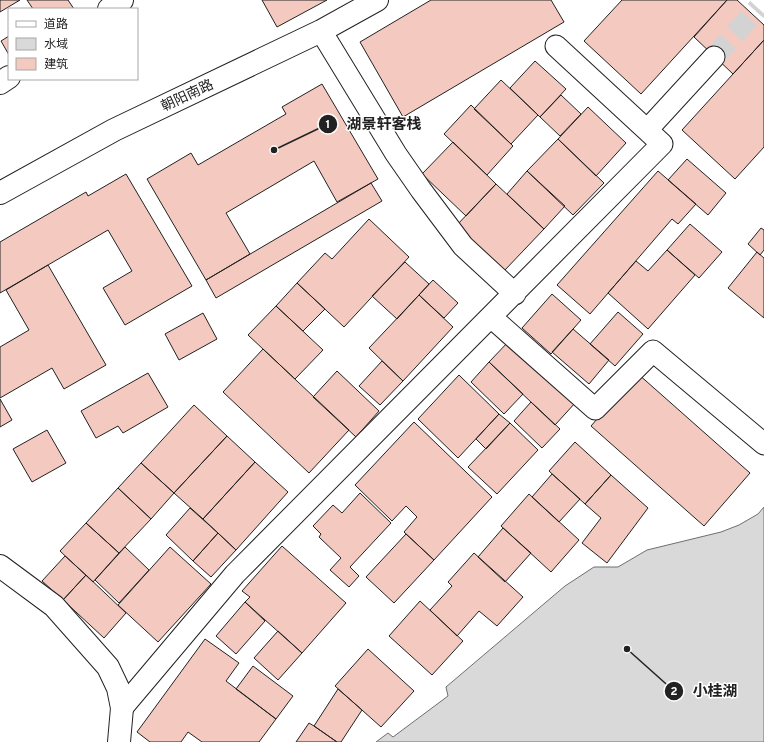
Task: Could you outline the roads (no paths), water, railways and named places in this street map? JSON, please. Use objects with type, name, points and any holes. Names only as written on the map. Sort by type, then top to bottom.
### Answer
[{"type":"main road","points":[[110,8],[122,0]]},
{"type":"main road","name":"朝阳南路","points":[[0,194],[114,130],[321,31],[377,0]]},
{"type":"main road","points":[[0,566],[54,606],[108,667],[118,688],[122,708],[119,742]]},
{"type":"street","points":[[321,31],[396,154],[420,190],[463,246],[515,294]]},
{"type":"street","points":[[122,708],[235,574],[515,294],[662,144],[556,46]]},
{"type":"street","points":[[647,130],[714,57]]},
{"type":"street","points":[[491,317],[595,409],[653,351],[764,444]]},
{"type":"water","points":[[764,507],[764,742],[376,742],[388,733],[393,737],[448,696],[446,687],[565,586],[594,567],[618,567],[647,550],[721,532],[739,525],[758,514]]},
{"type":"tunnel","points":[[714,57],[758,8]]},
{"type":"place","name":"湖景轩客栈","points":[[274,150]]},
{"type":"place","name":"小桂湖","points":[[627,649]]}]
